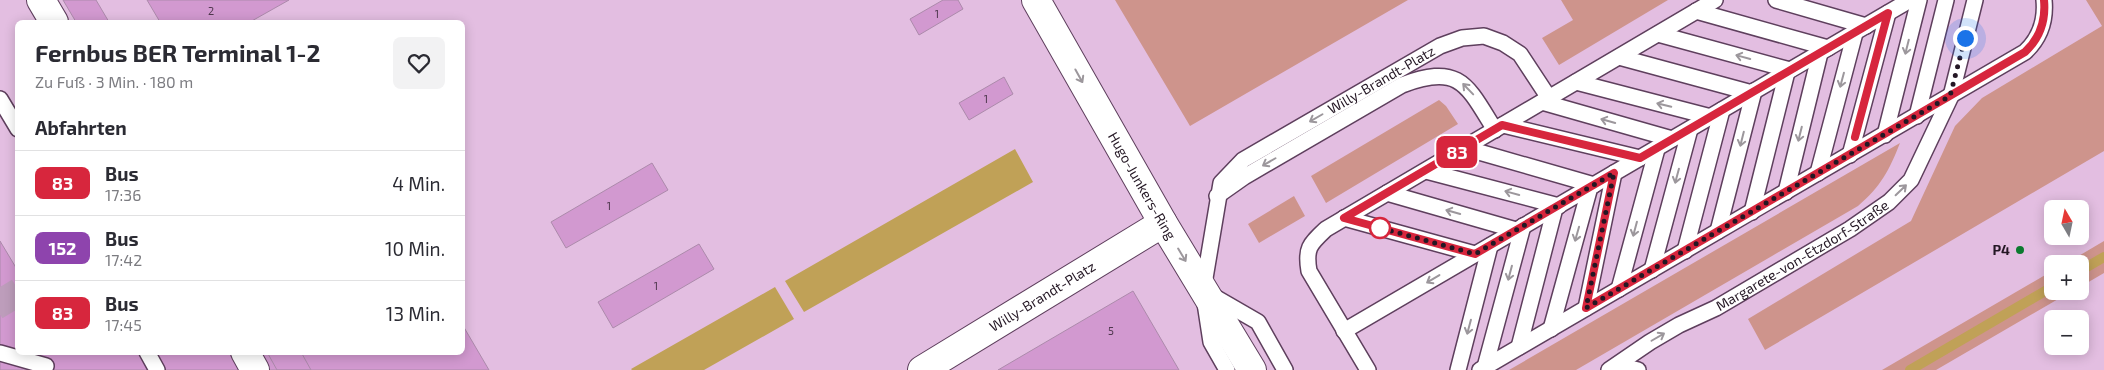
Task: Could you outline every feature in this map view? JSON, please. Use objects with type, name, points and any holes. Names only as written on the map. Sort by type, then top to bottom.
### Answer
[{"type":"street","points":[[41,0],[53,20]]},
{"type":"street","name":"Hugo-Junkers-Ring","points":[[1036,0],[1163,223],[1252,370]]},
{"type":"street","name":"Willy-Brandt-Platz","points":[[922,370],[1163,223]]},
{"type":"street","points":[[247,355],[255,370]]},
{"type":"lane","points":[[1368,370],[1309,271],[1306,256],[1313,241],[1326,229],[1344,218],[1715,0]]},
{"type":"lane","points":[[1776,0],[1860,29]]},
{"type":"lane","points":[[1917,116],[1946,0]]},
{"type":"lane","name":"Margarete-von-Etzdorf-Straße","points":[[1614,367],[1679,325],[1716,308],[1850,229],[1889,202],[1911,180],[1950,96],[1975,0]]},
{"type":"lane","points":[[1482,368],[2025,52],[2036,42],[2042,28],[2044,0]]},
{"type":"lane","points":[[1884,135],[1909,1]]},
{"type":"lane","points":[[1344,331],[1909,1]]},
{"type":"lane","points":[[1696,11],[1824,50]]},
{"type":"lane","points":[[1850,154],[1888,13]]},
{"type":"lane","points":[[1818,173],[1860,29]]},
{"type":"lane","points":[[1658,34],[1788,71]]},
{"type":"lane","name":"Willy-Brandt-Platz","points":[[1203,290],[1217,196],[1220,183],[1228,173],[1244,160],[1440,46],[1462,38],[1484,36],[1503,43],[1520,54],[1545,100]]},
{"type":"lane","points":[[1786,192],[1824,50]]},
{"type":"lane","points":[[1619,57],[1753,92]]},
{"type":"lane","points":[[1752,212],[1788,71]]},
{"type":"lane","name":"Willy-Brandt-Platz","points":[[1217,196],[1244,177],[1402,85],[1420,78],[1440,76],[1459,81],[1470,90],[1499,127]]},
{"type":"lane","points":[[1576,82],[1717,113]]},
{"type":"lane","points":[[1718,231],[1753,92]]},
{"type":"lane","points":[[0,99],[15,124]]},
{"type":"lane","points":[[1545,100],[1672,139]]},
{"type":"lane","points":[[1685,251],[1717,113]]},
{"type":"lane","points":[[1499,127],[1640,158]]},
{"type":"lane","points":[[1652,270],[1690,129]]},
{"type":"lane","points":[[1465,148],[1592,186]]},
{"type":"lane","points":[[1619,289],[1656,148]]},
{"type":"lane","points":[[1426,171],[1557,207]]},
{"type":"lane","points":[[1586,308],[1614,173]]},
{"type":"lane","points":[[1551,329],[1592,186]]},
{"type":"lane","points":[[1387,193],[1520,228]]},
{"type":"lane","points":[[1519,347],[1557,207]]},
{"type":"lane","points":[[1344,218],[1475,254]]},
{"type":"lane","points":[[1482,368],[1520,228]]},
{"type":"lane","points":[[1458,370],[1490,246]]},
{"type":"lane","points":[[1203,290],[1211,342],[1227,370]]},
{"type":"lane","points":[[1203,290],[1258,322],[1284,370]]},
{"type":"lane","points":[[0,353],[46,366]]},
{"type":"lane","points":[[149,355],[157,370]]},
{"type":"lane","points":[[1614,367],[1638,370]]},
{"type":"shaded area","points":[[1115,0],[1408,0],[1190,126]]},
{"type":"shaded area","points":[[1561,0],[1668,0],[1559,65],[1542,38],[1573,20]]},
{"type":"shaded area","points":[[2086,0],[2104,0],[2104,151],[1765,350],[1748,319],[1911,221],[1955,126],[1982,98],[2102,26]]},
{"type":"shaded area","points":[[1439,100],[1446,106],[1458,124],[1326,203],[1311,176]]},
{"type":"shaded area","points":[[1900,143],[1884,178],[1858,206],[1576,370],[1509,370]]},
{"type":"shaded area","points":[[1015,149],[1033,182],[804,312],[785,281]]},
{"type":"shaded area","points":[[1294,196],[1305,216],[1259,243],[1248,224]]},
{"type":"shaded area","points":[[2104,241],[2104,273],[2089,282],[2089,255],[2080,255]]},
{"type":"shaded area","points":[[2044,276],[2044,300],[2057,300],[1936,370],[1882,370]]},
{"type":"shaded area","points":[[775,287],[794,319],[704,370],[631,369]]},
{"type":"building","points":[[63,0],[96,0],[108,20],[75,20]]},
{"type":"building","points":[[147,0],[289,0],[254,20],[159,20]]},
{"type":"building","points":[[943,0],[958,0],[963,9],[919,35],[910,19]]},
{"type":"building","points":[[1004,77],[1013,94],[969,120],[959,103]]},
{"type":"building","points":[[652,163],[668,190],[566,248],[551,222]]},
{"type":"building","points":[[0,241],[15,266],[15,355],[303,355],[311,370],[0,370]]},
{"type":"building","points":[[699,244],[714,269],[613,328],[598,302]]},
{"type":"building","points":[[1133,291],[1179,370],[998,370]]},
{"type":"building","points":[[465,329],[489,370],[277,370],[269,355],[465,355]]},
{"type":"waterway","points":[[2089,266],[2104,257]]},
{"type":"waterway","points":[[1910,370],[2044,292]]},
{"type":"tunnel","points":[[0,287],[15,312]]},
{"type":"bus line","name":"83","points":[[1855,137],[1888,13],[1640,158],[1502,125],[1344,218],[1475,254],[1614,173],[1586,308],[2025,52],[2036,42],[2042,28],[2044,0]]},
{"type":"place","name":"P4","points":[[2020,250]]},
{"type":"route","points":[[1380,228],[1377,227],[1475,254],[1614,173],[1586,308],[1950,96],[1965,38]]}]
